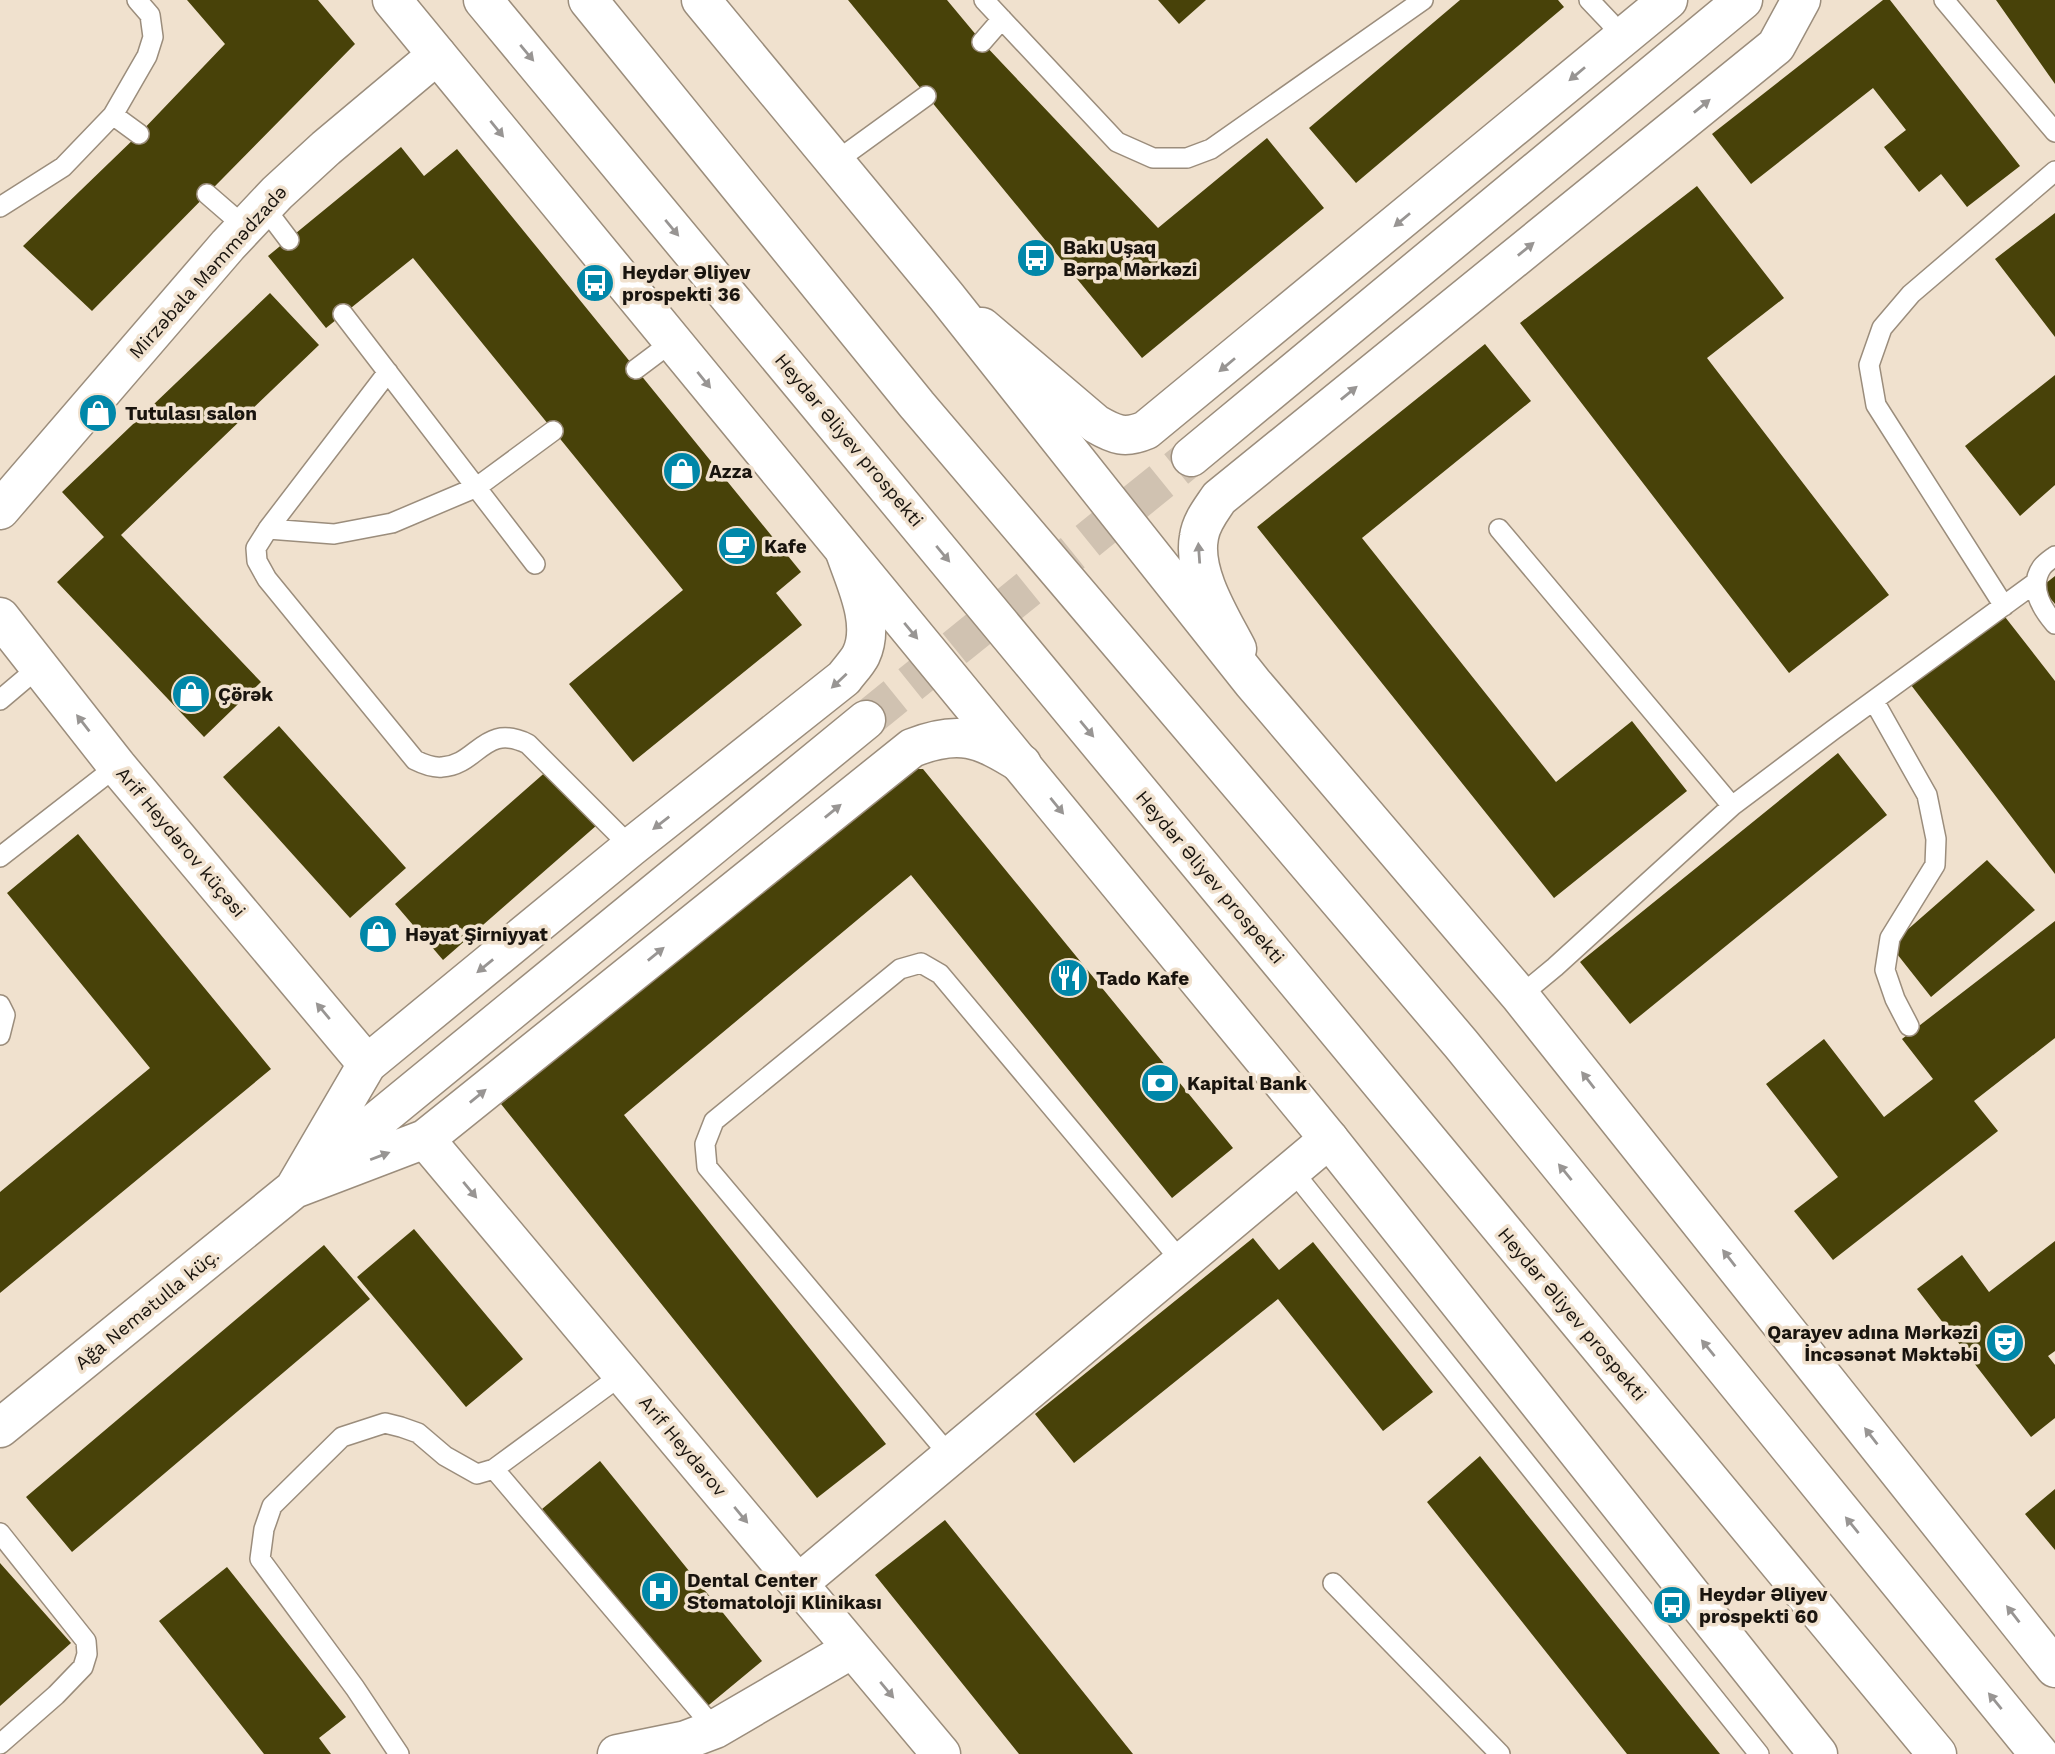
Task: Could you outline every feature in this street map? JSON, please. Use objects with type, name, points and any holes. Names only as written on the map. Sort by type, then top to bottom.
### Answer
[{"type":"main road","points":[[392,0],[1329,1139],[1818,1754]]},
{"type":"main road","name":"Heydər Əliyev prospekti","points":[[483,0],[1937,1754]]},
{"type":"main road","points":[[588,0],[917,405],[1461,1045],[2039,1754]]},
{"type":"main road","points":[[701,0],[946,296],[1253,683],[1520,996],[2055,1668]]},
{"type":"main road","points":[[946,296],[1096,424],[1115,435],[1135,435],[1156,424],[1668,0]]},
{"type":"main road","points":[[1191,457],[1743,0]]},
{"type":"main road","points":[[1253,683],[1206,586],[1199,560],[1198,537],[1219,499],[1776,46],[1801,0]]},
{"type":"main road","name":"Mirzəbala Məmmədzadə","points":[[0,510],[255,217],[326,148],[437,55]]},
{"type":"main road","points":[[367,1064],[631,846],[844,678],[861,655],[866,628],[862,602],[844,551]]},
{"type":"main road","name":"Arif Heydərov küçəsi","points":[[0,617],[117,766],[367,1064]]},
{"type":"main road","points":[[294,1189],[866,720]]},
{"type":"main road","name":"Ağa Nemətulla küç.","points":[[0,1428],[294,1189],[425,1139],[912,748],[949,737],[977,740],[1023,765]]},
{"type":"main road","name":"Ağa Nemətulla küç.","points":[[294,1189],[367,1064]]},
{"type":"main road","name":"Arif Heydərov","points":[[425,1139],[941,1754]]},
{"type":"main road","points":[[799,1583],[1329,1139]]},
{"type":"main road","points":[[621,1754],[686,1740],[715,1728],[852,1649]]},
{"type":"lane","points":[[0,206],[63,167],[113,115],[147,56],[153,37],[150,15],[137,0]]},
{"type":"lane","points":[[984,0],[1117,142],[1153,158],[1187,158],[1211,149],[1423,0]]},
{"type":"lane","points":[[1589,0],[1622,37]]},
{"type":"lane","points":[[1944,0],[2055,132]]},
{"type":"lane","points":[[982,42],[1002,19]]},
{"type":"lane","points":[[835,162],[926,96]]},
{"type":"lane","points":[[113,115],[138,134]]},
{"type":"lane","points":[[2004,606],[1876,405],[1869,365],[1882,328],[1911,294],[2055,171]]},
{"type":"lane","points":[[207,194],[255,217],[289,240]]},
{"type":"lane","points":[[343,314],[535,564]]},
{"type":"lane","points":[[636,369],[672,342]]},
{"type":"lane","points":[[388,372],[268,529],[256,548],[257,561],[267,579],[415,760],[441,767],[454,765],[495,739],[518,739],[528,744],[631,846]]},
{"type":"lane","points":[[268,529],[334,534],[391,523],[477,487],[553,430]]},
{"type":"lane","points":[[1499,529],[1732,806]]},
{"type":"lane","points":[[1520,996],[1732,806],[2035,583],[2042,567],[2055,556]]},
{"type":"lane","points":[[2035,583],[2037,596],[2045,613],[2055,624]]},
{"type":"lane","points":[[0,700],[39,667]]},
{"type":"lane","points":[[1874,701],[1927,795],[1936,839],[1935,864],[1889,938],[1885,970],[1895,999],[1909,1026]]},
{"type":"lane","points":[[0,857],[117,766]]},
{"type":"lane","points":[[950,1456],[707,1167],[705,1144],[714,1121],[900,969],[921,963],[940,974],[1182,1262]]},
{"type":"lane","points":[[0,1005],[5,1015],[0,1035]]},
{"type":"lane","points":[[1292,1170],[1759,1754]]},
{"type":"lane","points":[[399,1754],[348,1678],[260,1559],[264,1528],[272,1506],[342,1437],[385,1423],[418,1433],[445,1456],[477,1474],[494,1469],[623,1374]]},
{"type":"lane","points":[[494,1469],[715,1728]]},
{"type":"lane","points":[[0,1533],[86,1641],[87,1654],[83,1667],[56,1695],[0,1744]]},
{"type":"lane","points":[[1333,1583],[1500,1754]]},
{"type":"building","points":[[187,0],[318,0],[355,44],[92,311],[23,246],[139,134],[225,44]]},
{"type":"building","points":[[848,0],[947,0],[982,42],[1158,228],[1267,138],[1324,208],[1142,358]]},
{"type":"building","points":[[1158,0],[1206,0],[1179,24]]},
{"type":"building","points":[[1460,0],[1558,0],[1564,7],[1356,183],[1309,128]]},
{"type":"building","points":[[1883,0],[1890,0],[2020,166],[1967,207],[1941,174],[1919,192],[1884,147],[1906,130],[1873,88],[1751,184],[1712,134]]},
{"type":"building","points":[[1996,0],[2055,0],[2055,84]]},
{"type":"building","points":[[401,147],[424,176],[457,149],[801,572],[776,593],[802,625],[633,762],[569,684],[683,590],[413,258],[326,328],[268,256]]},
{"type":"building","points":[[1697,186],[1784,298],[1707,358],[1889,595],[1789,673],[1520,323]]},
{"type":"building","points":[[2055,213],[2055,337],[1995,259]]},
{"type":"building","points":[[270,293],[319,345],[121,535],[261,682],[204,737],[57,582],[104,537],[62,492]]},
{"type":"building","points":[[1485,344],[1531,401],[1362,538],[1556,782],[1632,721],[1687,791],[1554,898],[1257,527]]},
{"type":"building","points":[[2055,375],[2055,485],[2020,516],[1965,446]]},
{"type":"building","points":[[2055,576],[2055,604],[2041,587]]},
{"type":"building","points":[[2002,613],[2055,681],[2055,874],[1911,685]]},
{"type":"building","points":[[279,726],[406,868],[350,918],[223,777]]},
{"type":"building","points":[[1838,753],[1887,815],[1630,1024],[1580,962]]},
{"type":"building","points":[[549,769],[597,825],[443,960],[395,904]]},
{"type":"building","points":[[909,769],[923,769],[1233,1148],[1172,1198],[911,875],[624,1115],[886,1444],[817,1498],[501,1104]]},
{"type":"building","points":[[78,834],[271,1069],[0,1293],[0,1192],[150,1068],[7,893]]},
{"type":"building","points":[[1987,860],[2035,910],[1931,997],[1890,945]]},
{"type":"building","points":[[2055,921],[2055,1038],[1974,1101],[1998,1131],[1833,1260],[1794,1211],[1838,1177],[1766,1084],[1824,1039],[1884,1117],[1933,1079],[1902,1039]]},
{"type":"building","points":[[414,1229],[523,1359],[466,1407],[357,1277]]},
{"type":"building","points":[[1253,1238],[1279,1270],[1313,1242],[1433,1392],[1383,1431],[1278,1299],[1074,1463],[1035,1414]]},
{"type":"building","points":[[2055,1241],[2055,1351],[2048,1356],[2055,1365],[2055,1418],[2031,1437],[1917,1289],[1962,1255],[1989,1292]]},
{"type":"building","points":[[324,1245],[370,1299],[72,1552],[26,1497]]},
{"type":"building","points":[[1480,1456],[1720,1754],[1627,1754],[1427,1502]]},
{"type":"building","points":[[600,1461],[762,1661],[704,1709],[542,1509]]},
{"type":"building","points":[[2055,1489],[2055,1550],[2025,1514]]},
{"type":"building","points":[[945,1520],[1133,1754],[1019,1754],[875,1575]]},
{"type":"building","points":[[0,1563],[71,1643],[0,1706]]},
{"type":"building","points":[[227,1567],[346,1717],[319,1738],[331,1754],[264,1754],[159,1621]]},
{"type":"tunnel","points":[[866,720],[1191,457]]},
{"type":"place","name":"Bakı Uşaq Bərpa Mərkəzi","points":[[1036,258]]},
{"type":"place","name":"Heydər Əliyev prospekti 36","points":[[595,283]]},
{"type":"place","name":"Tutulası salon","points":[[98,413]]},
{"type":"place","name":"Azza","points":[[682,471]]},
{"type":"place","name":"Kafe","points":[[737,546]]},
{"type":"place","name":"Çörək","points":[[191,694]]},
{"type":"place","name":"Həyat Şirniyyat","points":[[378,934]]},
{"type":"place","name":"Tado Kafe","points":[[1069,978]]},
{"type":"place","name":"Kapital Bank","points":[[1160,1083]]},
{"type":"place","name":"Qarayev adına Mərkəzi İncəsənət Məktəbi","points":[[2005,1343]]},
{"type":"place","name":"Dental Center Stomatoloji Klinikası","points":[[660,1591]]},
{"type":"place","name":"Heydər Əliyev prospekti 60","points":[[1672,1605]]}]
